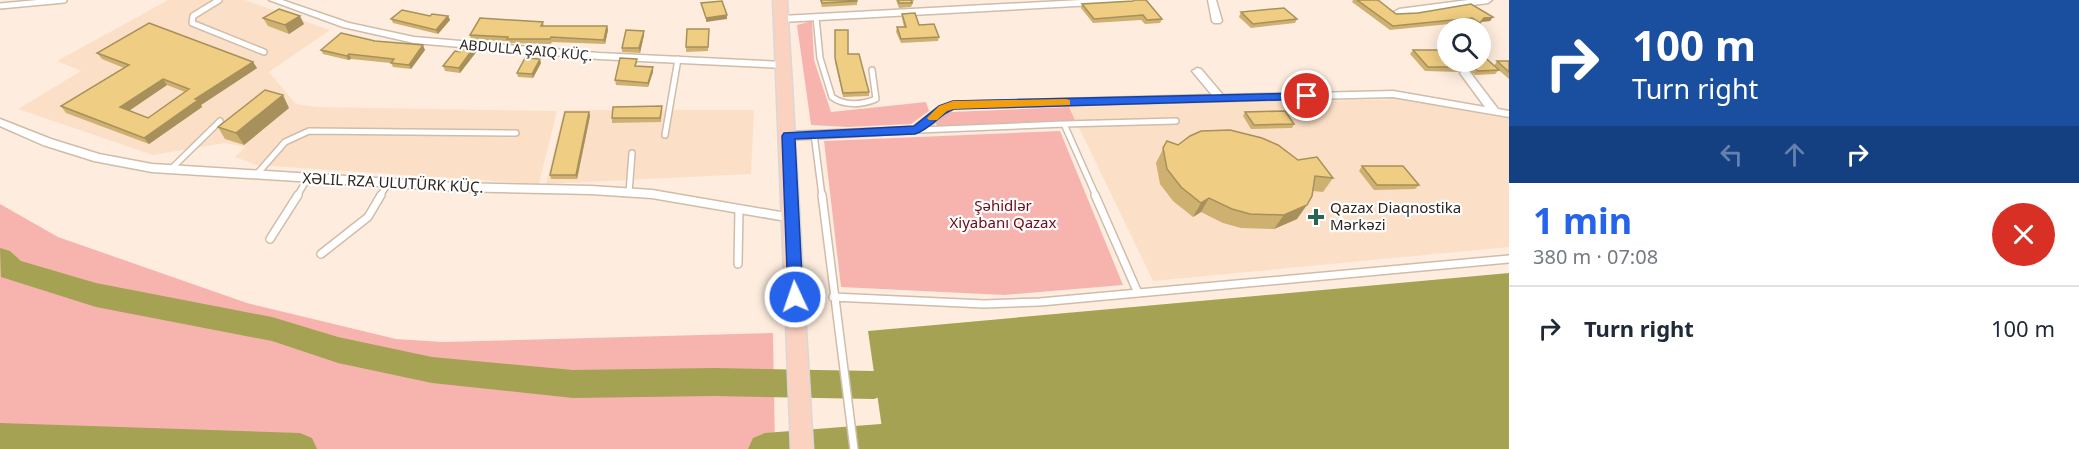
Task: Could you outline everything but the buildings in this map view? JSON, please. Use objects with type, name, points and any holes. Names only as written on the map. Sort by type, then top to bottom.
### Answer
[{"type":"main road","points":[[780,0],[785,65],[802,449]]},
{"type":"street","name":"ABDULLA ŞAIQ KÜÇ.","points":[[273,0],[346,25],[414,40],[513,50],[785,65]]},
{"type":"street","points":[[782,19],[1131,0]]},
{"type":"street","points":[[1212,0],[1217,21]]},
{"type":"street","points":[[1399,12],[1488,0]]},
{"type":"street","points":[[1197,71],[1220,98]]},
{"type":"street","points":[[1465,73],[1494,111]]},
{"type":"street","points":[[788,136],[915,130],[923,127],[943,108],[953,105],[1393,94],[1509,114]]},
{"type":"street","name":"XƏLIL RZA ULUTÜRK KÜÇ.","points":[[0,122],[47,142],[98,158],[171,169],[308,178],[629,193],[792,218]]},
{"type":"lane","points":[[0,6],[64,0]]},
{"type":"lane","points":[[219,0],[193,16],[192,23],[264,52]]},
{"type":"lane","points":[[816,17],[820,58],[835,101],[872,102],[876,99],[878,95],[872,70]]},
{"type":"lane","points":[[665,135],[678,59]]},
{"type":"lane","points":[[171,169],[220,121]]},
{"type":"lane","points":[[915,130],[1176,121]]},
{"type":"lane","points":[[1064,124],[1138,293]]},
{"type":"lane","points":[[257,174],[285,142],[309,131],[516,133]]},
{"type":"lane","points":[[813,134],[854,449]]},
{"type":"lane","points":[[629,193],[632,153]]},
{"type":"lane","points":[[270,239],[308,178]]},
{"type":"lane","points":[[321,254],[368,217],[388,182]]},
{"type":"lane","points":[[738,264],[740,209]]},
{"type":"lane","points":[[833,297],[984,304],[1138,293],[1509,259]]},
{"type":"shaded area","points":[[168,0],[245,0],[330,30],[269,72],[296,104],[317,107],[557,111],[539,184],[256,165],[235,157],[245,147],[225,143],[153,155],[18,109],[81,71],[57,61]]},
{"type":"shaded area","name":"Qazax Diaqnostika Mərkəzi","points":[[1400,99],[1509,119],[1509,247],[1153,281],[1069,107]]},
{"type":"shaded area","points":[[564,110],[754,110],[751,174],[546,184]]},
{"type":"shaded area","points":[[1509,273],[1509,449],[885,449],[868,331]]},
{"type":"green space","points":[[812,21],[814,60],[831,112],[926,102],[929,111],[911,124],[848,127],[811,125],[797,25]]},
{"type":"green space","points":[[1069,107],[1075,120],[937,126],[935,121],[951,112]]},
{"type":"green space","name":"Şəhidlər Xiyabanı Qazax","points":[[1060,131],[1123,285],[1004,295],[841,287],[824,141]]},
{"type":"green space","points":[[0,204],[58,237],[247,303],[396,339],[443,342],[773,333],[775,449],[0,449]]},
{"type":"waterway","points":[[0,259],[11,269],[96,295],[272,329],[338,350],[432,370],[573,384],[714,382],[874,385]]},
{"type":"waterway","points":[[765,449],[919,436]]},
{"type":"waterway","points":[[0,438],[300,449]]},
{"type":"slow traffic","points":[[933,118],[946,106],[953,105],[1066,102]]},
{"type":"place","name":"Qazax Diaqnostika Mərkəzi","points":[[1316,217]]},
{"type":"route","points":[[795,297],[788,136],[915,130],[923,127],[946,106],[953,105],[1307,96]]}]
